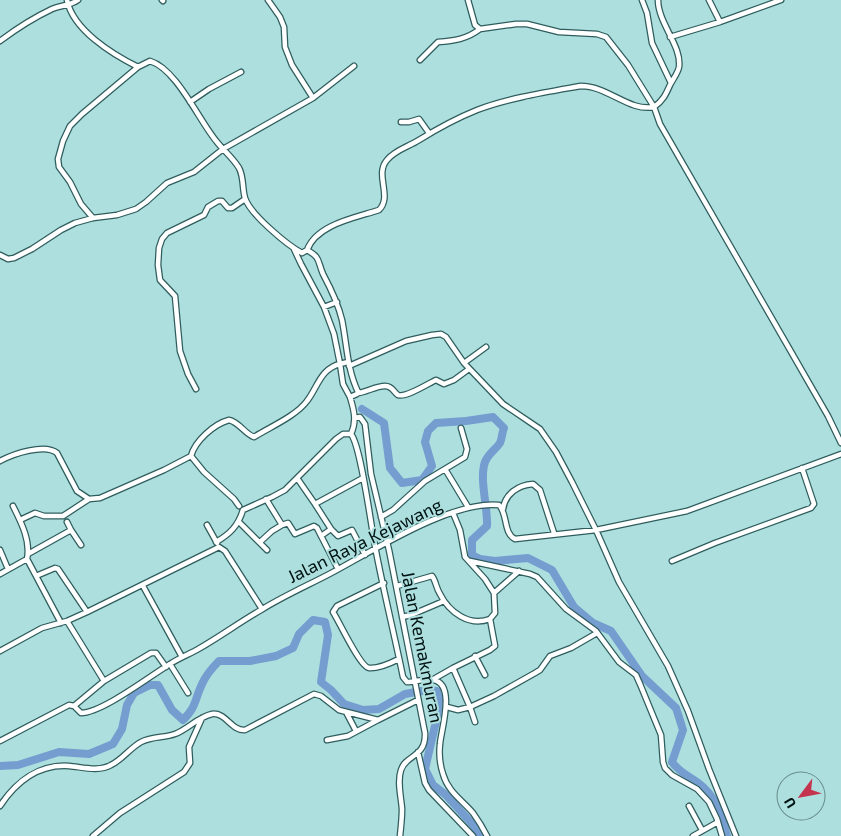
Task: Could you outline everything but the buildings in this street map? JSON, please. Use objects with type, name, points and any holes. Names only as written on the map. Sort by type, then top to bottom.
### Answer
[{"type":"street","points":[[0,41],[46,12],[78,0]]},
{"type":"street","points":[[268,0],[280,17],[284,27],[285,48],[292,65],[313,98]]},
{"type":"street","points":[[468,0],[475,25],[480,29]]},
{"type":"street","points":[[642,0],[647,13],[652,43],[671,83]]},
{"type":"street","points":[[308,251],[310,242],[324,230],[379,210],[384,203],[385,195],[381,173],[386,160],[393,154],[429,133],[475,111],[489,106],[581,86],[592,86],[603,90],[641,108],[654,107],[665,97],[679,63],[673,36],[659,10],[658,0]]},
{"type":"street","points":[[709,0],[720,22]]},
{"type":"street","points":[[673,36],[720,22],[781,0]]},
{"type":"street","points":[[67,3],[78,24],[120,58],[138,67]]},
{"type":"street","points":[[647,13],[659,10]]},
{"type":"street","points":[[420,60],[438,42],[454,41],[468,37],[480,29],[516,24],[527,24],[559,32],[597,34],[606,37],[628,66],[654,107],[660,124],[828,416],[841,443]]},
{"type":"street","points":[[93,218],[81,204],[70,182],[59,167],[58,158],[65,134],[75,120],[138,67],[150,61],[156,63],[169,74],[216,142],[240,169],[245,199],[254,212],[294,249],[302,253],[308,251],[316,255],[342,321],[345,364],[343,384],[350,397],[355,417],[355,424],[351,434]]},
{"type":"street","points":[[0,255],[8,259],[20,256],[61,230],[93,218],[117,215],[136,209],[166,183],[194,172],[223,149],[313,98],[354,66]]},
{"type":"street","points":[[190,102],[209,89],[241,72]]},
{"type":"street","points":[[401,122],[419,119],[429,133]]},
{"type":"street","points":[[196,388],[188,374],[180,351],[175,296],[160,280],[158,265],[162,239],[166,233],[204,215],[208,207],[218,201],[222,201],[228,208],[232,208],[245,199]]},
{"type":"street","points":[[294,249],[326,307],[345,364],[358,393]]},
{"type":"street","points":[[326,307],[336,302]]},
{"type":"street","points":[[20,520],[35,513],[44,516],[63,516],[88,499],[100,498],[164,470],[192,456],[194,448],[200,440],[226,421],[232,420],[254,437],[298,410],[309,399],[321,377],[330,368],[406,341],[441,334],[469,369],[503,404],[540,428],[556,452],[596,530],[619,582],[668,666],[688,711],[720,801],[736,836]]},
{"type":"street","points":[[465,363],[486,347]]},
{"type":"street","points":[[350,397],[385,386],[401,395],[436,380],[444,384],[454,380],[469,369]]},
{"type":"street","name":"Jalan Kemakmuran","points":[[355,417],[360,418],[364,424],[380,517],[416,682],[425,738],[423,746],[418,752]]},
{"type":"street","points":[[380,517],[393,510],[425,482],[467,454],[461,428]]},
{"type":"street","points":[[0,651],[42,628],[67,621],[143,586],[218,545],[239,522],[243,510],[280,493],[340,436],[346,433],[351,434]]},
{"type":"street","points":[[351,434],[354,439],[363,478],[404,680],[407,682],[432,680],[475,656],[492,649],[494,646],[490,620]]},
{"type":"street","points":[[0,461],[7,457],[44,448],[53,450],[77,491],[88,499]]},
{"type":"street","points":[[554,533],[540,490],[534,484],[525,486],[506,497],[503,509],[508,532],[512,538],[596,530],[687,511],[841,454]]},
{"type":"street","points":[[192,456],[212,480],[234,498],[239,506]]},
{"type":"street","points":[[672,561],[715,542],[811,508],[813,502],[802,468]]},
{"type":"street","points":[[445,469],[468,508]]},
{"type":"street","points":[[297,478],[331,529],[338,536],[352,530],[365,555]]},
{"type":"street","points":[[315,504],[363,478]]},
{"type":"street","points":[[266,500],[282,525]]},
{"type":"street","name":"Jalan Raya Kejawang","points":[[74,706],[81,714],[93,712],[262,609],[426,524],[468,508],[483,505],[499,505],[503,509]]},
{"type":"street","points":[[13,506],[25,535],[27,557],[61,622]]},
{"type":"street","points":[[396,586],[432,576],[444,601],[451,610],[476,622],[490,620],[495,614],[494,593],[463,553],[460,530],[453,513]]},
{"type":"street","points":[[67,522],[81,545]]},
{"type":"street","points":[[239,522],[267,550]]},
{"type":"street","points":[[260,542],[272,531],[288,523],[297,535],[315,526],[338,569]]},
{"type":"street","points":[[207,524],[218,545],[225,551],[262,609]]},
{"type":"street","points":[[321,536],[331,529]]},
{"type":"street","points":[[0,574],[71,530]]},
{"type":"street","points":[[0,550],[8,569]]},
{"type":"street","points":[[470,561],[519,571],[537,577],[566,609],[597,633],[619,662],[636,675],[662,738],[665,768],[672,775],[697,789],[712,805],[722,836]]},
{"type":"street","points":[[36,576],[55,568],[58,569],[88,612]]},
{"type":"street","points":[[494,593],[519,571]]},
{"type":"street","points":[[384,583],[337,606],[334,612],[359,658],[366,667],[380,666],[399,659]]},
{"type":"street","points":[[143,586],[182,657]]},
{"type":"street","points":[[392,620],[411,615],[444,601]]},
{"type":"street","points":[[67,621],[104,681]]},
{"type":"street","points":[[447,708],[458,710],[470,707],[494,696],[535,674],[550,656],[571,648],[597,633]]},
{"type":"street","points":[[0,741],[63,708],[70,705],[74,706],[104,681],[153,652],[168,665],[188,693]]},
{"type":"street","points":[[475,656],[485,676]]},
{"type":"street","points":[[453,668],[475,722]]},
{"type":"street","points":[[432,680],[437,681],[444,691],[447,708],[440,744],[443,774],[455,796],[472,812],[486,836]]},
{"type":"street","points":[[0,806],[19,782],[30,775],[60,767],[101,768],[111,765],[142,742],[174,734],[202,718],[215,714],[224,718],[236,728],[245,730],[314,694],[321,696],[339,710],[378,720]]},
{"type":"street","points":[[327,740],[348,736],[418,697]]},
{"type":"street","points":[[346,712],[356,731]]},
{"type":"street","points":[[93,836],[120,813],[184,772],[190,764],[189,747],[202,718]]},
{"type":"street","points":[[400,836],[402,811],[399,784],[400,770],[418,752],[425,782],[429,790],[473,836]]},
{"type":"street","points":[[712,805],[720,801]]},
{"type":"street","points":[[689,806],[702,830]]},
{"type":"street","points":[[692,836],[718,822]]},
{"type":"waterway","points":[[362,409],[384,423],[390,468],[402,483],[422,480],[432,466],[425,442],[428,431],[436,423],[493,417],[504,428],[500,443],[488,457],[483,469],[487,526],[472,540],[472,555],[480,559],[495,561],[528,558],[552,570],[574,607],[593,623],[611,631],[642,676],[676,708],[683,730],[672,762],[680,771],[704,788],[714,800],[727,836]]},
{"type":"waterway","points":[[0,766],[18,765],[59,752],[89,754],[113,744],[122,729],[127,705],[134,693],[150,685],[158,685],[172,710],[183,720],[193,707],[205,678],[219,661],[250,661],[276,656],[293,648],[299,634],[313,620],[325,622],[328,635],[321,682],[344,704],[363,710],[379,709],[405,694],[428,690],[437,691],[439,700],[437,717],[425,769],[433,785],[446,795],[474,826],[480,836]]}]
